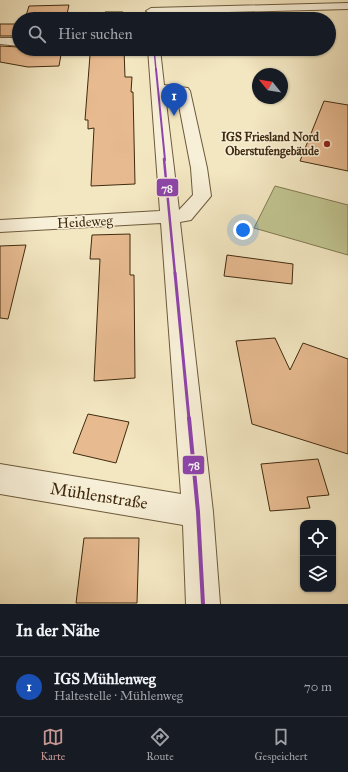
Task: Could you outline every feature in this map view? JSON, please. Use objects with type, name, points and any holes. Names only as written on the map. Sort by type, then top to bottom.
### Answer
[{"type":"street","points":[[150,0],[152,12]]},
{"type":"street","points":[[217,12],[348,6]]},
{"type":"street","points":[[0,41],[12,42]]},
{"type":"street","points":[[155,56],[198,512],[203,604]]},
{"type":"street","name":"Heideweg","points":[[0,226],[170,218],[184,216],[202,196],[199,168],[184,91],[159,89]]},
{"type":"street","name":"Mühlenstraße","points":[[0,480],[198,512]]},
{"type":"green space","points":[[275,186],[348,205],[348,255],[254,228]]},
{"type":"building","points":[[69,5],[68,12],[27,12],[29,6]]},
{"type":"building","points":[[0,24],[12,24],[12,36],[0,36]]},
{"type":"building","points":[[0,46],[12,47],[12,56],[61,56],[59,66],[28,67],[0,62]]},
{"type":"building","points":[[90,56],[124,56],[125,77],[132,77],[131,92],[133,92],[135,184],[91,186],[94,128],[88,129],[88,120],[85,120]]},
{"type":"building","name":"IGS Friesland Nord Oberstufengebäude","points":[[324,101],[348,105],[348,171],[300,161]]},
{"type":"building","points":[[130,234],[130,275],[134,275],[135,378],[94,381],[100,259],[90,259],[92,235]]},
{"type":"building","points":[[26,245],[8,319],[0,318],[0,246]]},
{"type":"building","points":[[227,255],[293,264],[292,284],[224,276]]},
{"type":"building","points":[[275,338],[290,370],[303,343],[348,359],[348,454],[252,424],[236,341]]},
{"type":"building","points":[[88,414],[129,422],[116,463],[73,453]]},
{"type":"building","points":[[318,459],[329,495],[307,497],[310,508],[270,511],[261,464]]},
{"type":"building","points":[[84,538],[139,538],[137,603],[76,603]]},
{"type":"transit line","name":"78","points":[[155,56],[198,512],[203,604]]},
{"type":"place","name":"IGS Mühlenweg","points":[[174,116]]},
{"type":"place","name":"IGS Friesland Nord Oberstufengebäude","points":[[327,144]]}]
